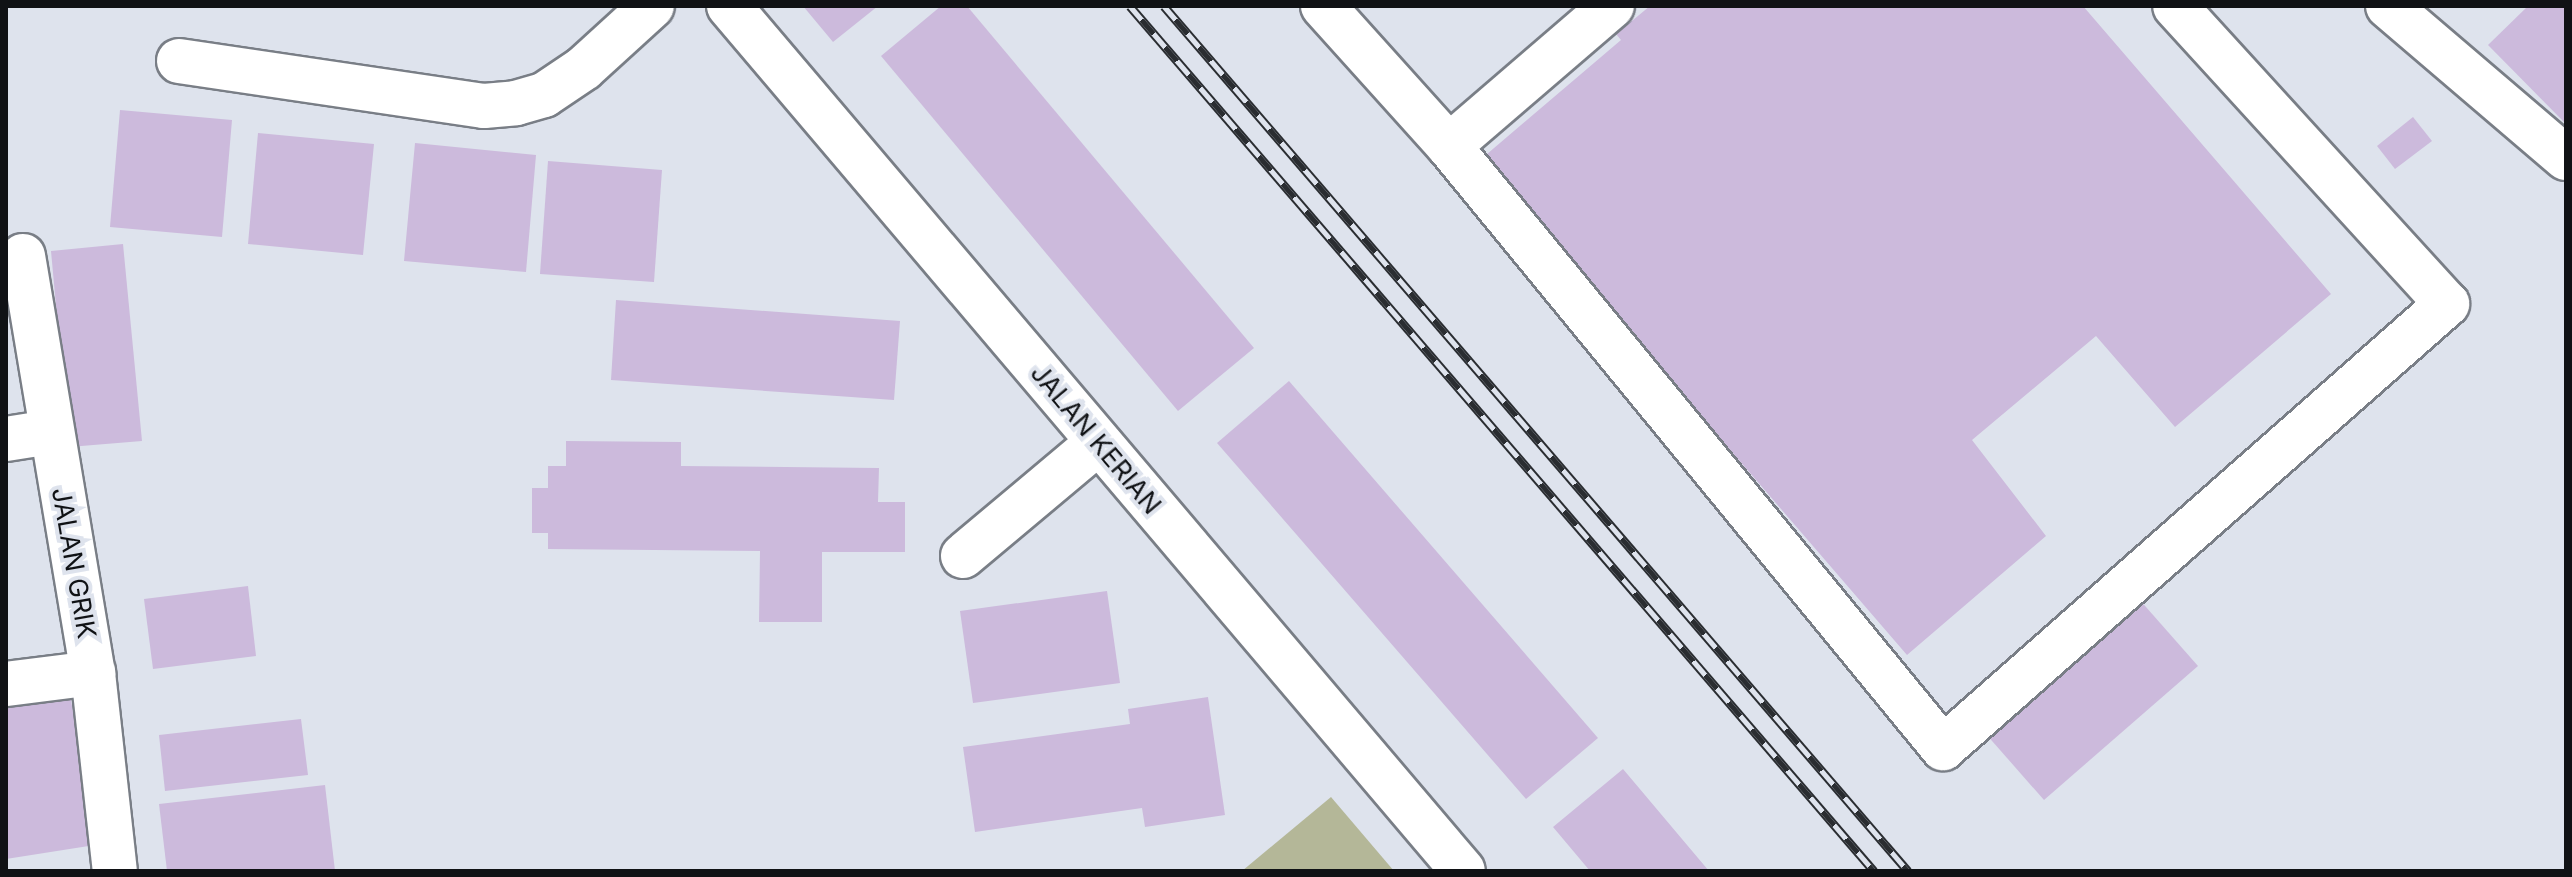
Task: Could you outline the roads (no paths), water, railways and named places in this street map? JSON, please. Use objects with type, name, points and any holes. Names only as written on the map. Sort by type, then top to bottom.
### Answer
[{"type":"street","points":[[179,61],[484,106],[516,103],[544,95],[584,68],[652,6]]},
{"type":"street","name":"JALAN KERIAN","points":[[729,6],[1463,871]]},
{"type":"street","points":[[1323,6],[1449,146],[1943,748],[2447,304],[2175,6]]},
{"type":"street","points":[[1449,146],[1612,6]]},
{"type":"street","points":[[2413,14],[2566,158]]},
{"type":"street","name":"JALAN GRIK","points":[[23,256],[50,432],[93,673],[115,871]]},
{"type":"street","points":[[6,439],[50,432]]},
{"type":"street","points":[[963,556],[1099,442]]},
{"type":"street","points":[[6,684],[93,673]]},
{"type":"railway","points":[[1130,6],[1874,871]]},
{"type":"railway","points":[[1164,6],[1908,871]]}]
